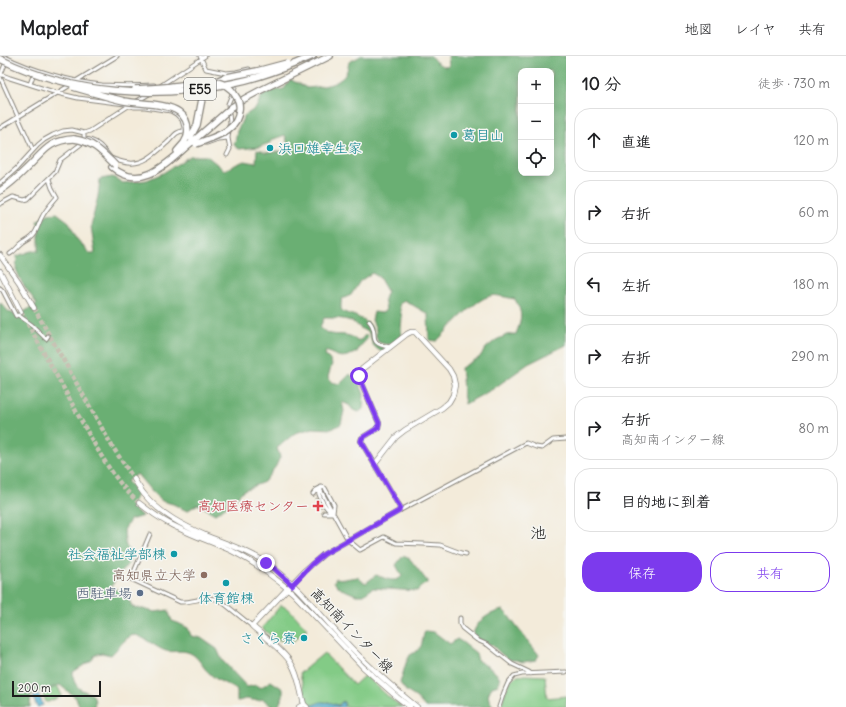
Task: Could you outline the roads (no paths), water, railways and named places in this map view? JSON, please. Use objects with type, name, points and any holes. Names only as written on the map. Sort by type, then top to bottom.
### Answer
[{"type":"highway","points":[[191,140],[197,125],[202,99],[209,86],[217,80],[293,63],[307,56]]},
{"type":"highway","name":"E55","points":[[0,59],[7,60],[30,71],[55,80],[71,84],[103,87],[120,91],[157,93],[196,90],[234,83],[255,78],[313,56]]},
{"type":"highway","points":[[0,192],[23,177],[52,148],[74,141],[93,149],[114,166],[120,173],[127,176],[140,178],[152,173],[171,160],[191,140],[244,99],[330,56]]},
{"type":"highway","points":[[7,60],[24,70],[102,96],[129,102],[166,106],[175,109],[182,114],[186,121],[191,140]]},
{"type":"highway","points":[[103,87],[155,88],[206,81],[217,82],[224,84],[234,93],[238,101],[239,110],[237,119],[232,127],[226,132],[184,143],[155,168],[144,173],[129,173],[114,166]]},
{"type":"main road","points":[[0,255],[34,308]]},
{"type":"main road","points":[[0,271],[21,312]]},
{"type":"main road","points":[[299,707],[306,706],[297,676],[291,663],[283,653],[252,626],[308,567],[324,554],[399,511],[400,507],[362,442],[361,439],[378,428],[379,423],[360,379],[359,373],[390,347],[411,332],[415,332],[449,369],[453,376],[455,385],[454,392],[449,402],[442,408],[396,437],[375,464]]},
{"type":"main road","name":"高知南インター線","points":[[134,479],[155,506],[174,519],[192,529],[237,547],[275,569],[304,604],[363,667],[396,697],[410,707]]},
{"type":"main road","name":"高知南インター線","points":[[139,503],[170,524],[233,552],[290,587],[367,664],[400,694],[417,707]]},
{"type":"street","points":[[3,56],[7,60],[35,69],[103,87],[161,86]]},
{"type":"street","points":[[0,128],[117,56]]},
{"type":"street","points":[[0,183],[22,163],[41,142],[58,133],[72,130],[84,133],[90,130],[130,106],[201,57],[205,56]]},
{"type":"street","points":[[201,57],[206,69],[226,73],[249,69]]},
{"type":"street","points":[[7,60],[0,75],[34,150]]},
{"type":"street","points":[[30,84],[35,69]]},
{"type":"street","points":[[227,155],[230,149],[228,138],[230,123],[228,104],[235,87],[236,72]]},
{"type":"street","points":[[0,75],[78,98],[171,111],[182,120],[184,130]]},
{"type":"street","points":[[99,101],[103,87]]},
{"type":"street","points":[[84,139],[96,143],[111,158],[130,163],[148,158],[167,143],[176,133],[184,130],[195,135],[202,143],[228,138]]},
{"type":"street","points":[[0,204],[13,197],[24,200],[28,199],[55,172],[60,160],[79,147],[84,139],[84,133]]},
{"type":"street","points":[[10,254],[34,234],[42,216],[57,197],[48,179]]},
{"type":"street","points":[[0,288],[16,316],[18,315],[32,325],[46,339],[48,336]]},
{"type":"street","points":[[369,321],[372,324],[374,337],[378,344],[381,346],[390,347]]},
{"type":"street","points":[[399,511],[526,443],[542,448],[553,440],[566,439]]},
{"type":"street","points":[[314,494],[314,491],[319,488],[325,488],[327,490],[335,506],[334,513],[348,540],[360,550],[384,537],[396,543],[440,546],[461,554],[466,554]]},
{"type":"street","points":[[319,488],[318,492],[328,511],[334,513]]},
{"type":"street","points":[[324,513],[334,513]]},
{"type":"street","points":[[150,534],[131,580],[180,602],[216,598],[252,626]]},
{"type":"street","points":[[460,618],[462,628],[477,640],[488,645],[512,664],[531,674]]},
{"type":"street","points":[[499,707],[504,692],[511,679],[517,675],[566,672]]},
{"type":"water","points":[[39,695],[43,705],[37,707],[33,697]]},
{"type":"water","points":[[321,702],[339,706],[342,702],[344,703],[344,707],[308,707]]},
{"type":"tunnel","points":[[34,308],[112,446],[134,479]]},
{"type":"tunnel","points":[[21,312],[90,437],[120,483],[139,503]]},
{"type":"tunnel","points":[[313,494],[324,513]]},
{"type":"place","name":"葛目山","points":[[454,135]]},
{"type":"place","name":"浜口雄幸生家","points":[[270,148]]},
{"type":"place","name":"高知医療センター","points":[[318,506]]},
{"type":"place","name":"社会福祉学部棟","points":[[174,554]]},
{"type":"place","name":"高知県立大学","points":[[204,575]]},
{"type":"place","name":"体育館棟","points":[[226,583]]},
{"type":"place","name":"西駐車場","points":[[140,593]]},
{"type":"place","name":"さくら寮","points":[[304,638]]},
{"type":"district","name":"池","points":[[538,532]]}]
